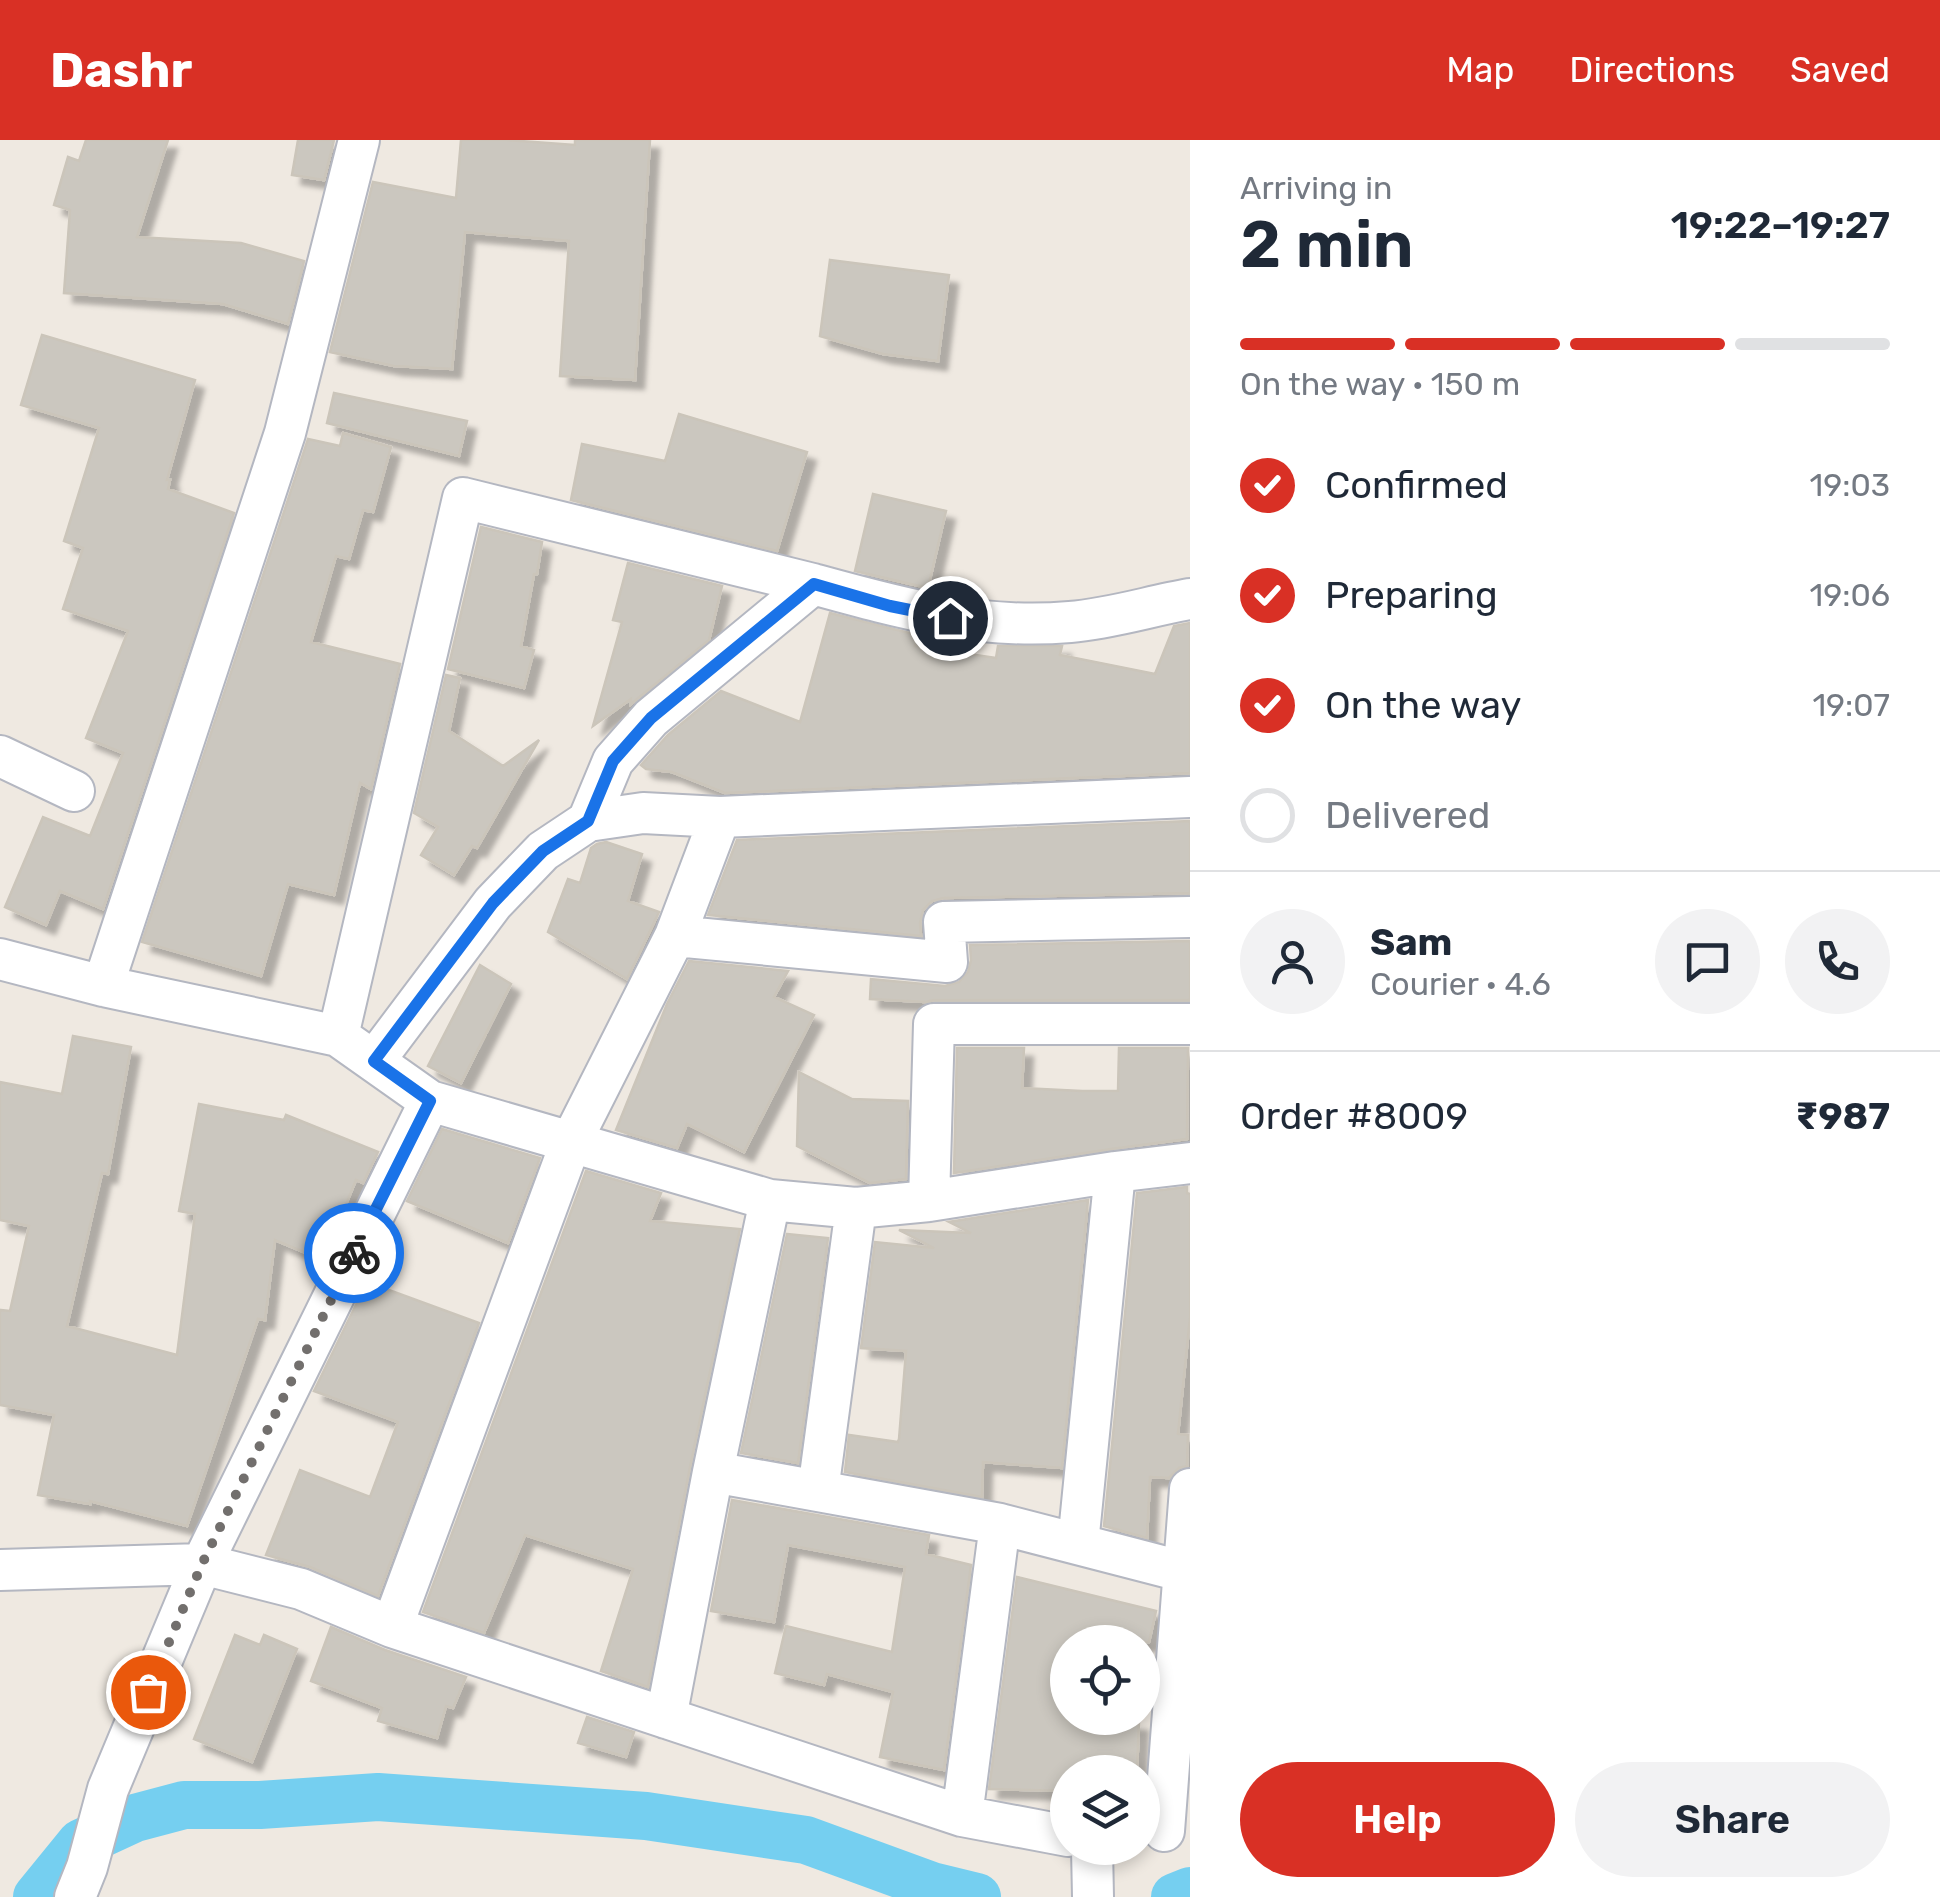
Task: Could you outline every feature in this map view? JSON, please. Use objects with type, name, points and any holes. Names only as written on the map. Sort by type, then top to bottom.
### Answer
[{"type":"street","points":[[104,986],[285,432],[359,140]]},
{"type":"street","points":[[338,1036],[463,498],[890,606],[976,622],[1071,622],[1190,599]]},
{"type":"street","points":[[588,821],[613,761],[651,718],[814,584]]},
{"type":"street","points":[[0,756],[74,792]]},
{"type":"street","points":[[374,1061],[493,903],[543,851],[588,821],[643,813],[720,817],[1190,797]]},
{"type":"street","points":[[392,1626],[571,1142],[676,936],[720,817]]},
{"type":"street","points":[[676,936],[947,962],[944,922],[1190,917]]},
{"type":"street","points":[[0,959],[104,986],[338,1036],[430,1101],[770,1200],[856,1208],[1190,1163]]},
{"type":"street","points":[[929,1201],[934,1024],[1190,1024]]},
{"type":"street","points":[[81,1882],[108,1789],[202,1564],[430,1101]]},
{"type":"street","points":[[1078,1544],[1116,1172]]},
{"type":"street","points":[[666,1718],[770,1200]]},
{"type":"street","points":[[818,1491],[856,1208]]},
{"type":"street","points":[[714,1472],[1000,1524],[1185,1572]]},
{"type":"street","points":[[1166,1829],[1190,1489]]},
{"type":"street","points":[[962,1816],[1000,1524]]},
{"type":"street","points":[[0,1570],[202,1564],[301,1589],[392,1626],[962,1816],[1050,1833]]},
{"type":"building","points":[[86,140],[168,140],[137,237],[241,243],[304,261],[288,324],[223,304],[64,293],[70,210],[54,205],[68,157],[79,161]]},
{"type":"building","points":[[298,140],[334,140],[324,180],[292,175]]},
{"type":"building","points":[[461,140],[575,145],[575,140],[650,140],[635,380],[560,376],[569,241],[465,232],[452,369],[394,366],[330,352],[373,182],[456,198]]},
{"type":"building","points":[[830,260],[949,275],[938,361],[883,354],[820,336]]},
{"type":"building","points":[[42,335],[195,380],[167,480],[168,489],[234,513],[103,909],[60,891],[46,925],[5,907],[43,817],[90,836],[123,753],[86,738],[128,631],[63,609],[83,548],[64,541],[99,428],[21,405]]},
{"type":"building","points":[[334,393],[467,421],[459,456],[327,423]]},
{"type":"building","points":[[679,414],[807,452],[777,551],[571,500],[582,444],[665,461]]},
{"type":"building","points":[[343,433],[391,447],[373,512],[363,510],[349,559],[336,556],[311,642],[400,664],[371,789],[360,783],[334,895],[288,884],[261,976],[142,942],[308,439],[340,446]]},
{"type":"building","points":[[873,494],[946,511],[928,588],[855,571]]},
{"type":"building","points":[[481,527],[542,542],[521,646],[534,650],[524,688],[448,669]]},
{"type":"building","points":[[628,563],[722,586],[709,640],[631,704],[631,699],[593,726],[622,622],[613,620]]},
{"type":"building","points":[[830,613],[917,635],[915,646],[996,658],[998,646],[1062,646],[1060,655],[1155,674],[1174,626],[1190,623],[1190,773],[725,793],[672,772],[641,765],[668,735],[721,691],[800,722]]},
{"type":"building","points":[[446,675],[460,678],[449,731],[503,766],[539,740],[477,848],[472,846],[454,875],[421,855],[438,827],[414,813]]},
{"type":"building","points":[[1190,821],[1190,893],[943,898],[932,901],[923,910],[921,936],[708,915],[737,840]]},
{"type":"building","points":[[606,842],[642,854],[628,901],[659,912],[627,979],[548,932],[568,879],[580,883],[591,848]]},
{"type":"building","points":[[1190,941],[1190,1000],[870,999],[871,979],[945,986],[959,982],[968,972],[970,945]]},
{"type":"building","points":[[689,961],[788,971],[774,997],[814,1015],[744,1152],[687,1124],[677,1148],[616,1130],[667,1004]]},
{"type":"building","points":[[480,965],[511,984],[461,1083],[428,1066]]},
{"type":"building","points":[[73,1036],[131,1047],[108,1174],[102,1173],[67,1326],[177,1355],[195,1214],[179,1211],[199,1104],[284,1120],[286,1115],[378,1152],[363,1183],[356,1180],[323,1260],[275,1240],[265,1320],[258,1319],[187,1526],[90,1501],[38,1495],[54,1415],[0,1405],[0,1310],[10,1311],[29,1226],[0,1220],[0,1082],[62,1094]]},
{"type":"building","points":[[957,1048],[1024,1048],[1022,1088],[1118,1091],[1119,1048],[1188,1048],[1187,1139],[954,1173]]},
{"type":"building","points":[[799,1072],[852,1099],[908,1101],[906,1179],[870,1183],[797,1146]]},
{"type":"building","points":[[442,1129],[540,1158],[508,1243],[407,1201]]},
{"type":"building","points":[[586,1171],[661,1193],[650,1221],[740,1229],[648,1687],[601,1671],[633,1569],[525,1535],[484,1633],[423,1612]]},
{"type":"building","points":[[1187,1187],[1190,1318],[1178,1434],[1188,1435],[1187,1466],[1169,1478],[1150,1477],[1147,1538],[1104,1526],[1137,1193]]},
{"type":"building","points":[[1088,1200],[1062,1468],[983,1462],[982,1497],[845,1472],[849,1435],[898,1442],[899,1439],[906,1351],[861,1348],[875,1242],[934,1248],[899,1230],[971,1233],[949,1222]]},
{"type":"building","points":[[787,1234],[828,1238],[798,1463],[741,1453]]},
{"type":"building","points":[[367,1282],[479,1323],[378,1596],[310,1567],[266,1555],[300,1470],[370,1497],[398,1422],[314,1391]]},
{"type":"building","points":[[732,1500],[929,1535],[926,1554],[971,1565],[944,1770],[880,1757],[893,1692],[827,1674],[824,1685],[775,1673],[786,1626],[892,1652],[905,1567],[788,1545],[774,1622],[711,1611]]},
{"type":"building","points":[[1017,1577],[1156,1611],[1153,1625],[1050,1625],[1050,1735],[1138,1735],[1138,1755],[1050,1755],[1050,1791],[989,1789]]},
{"type":"building","points":[[331,1627],[466,1677],[453,1708],[446,1706],[437,1738],[378,1721],[382,1708],[311,1681]]},
{"type":"building","points":[[235,1635],[260,1645],[264,1635],[297,1649],[252,1762],[194,1739]]},
{"type":"building","points":[[587,1717],[634,1732],[626,1757],[578,1743]]},
{"type":"waterway","points":[[37,1897],[81,1843],[135,1818],[184,1805],[260,1805],[378,1797],[646,1816],[806,1840],[932,1886],[977,1897]]},
{"type":"waterway","points":[[1175,1897],[1190,1891]]},
{"type":"way so far","points":[[148,1692],[202,1564],[354,1253]]},
{"type":"route","points":[[354,1253],[430,1101],[374,1061],[493,903],[543,851],[588,821],[613,761],[651,718],[814,584],[950,618]]}]
